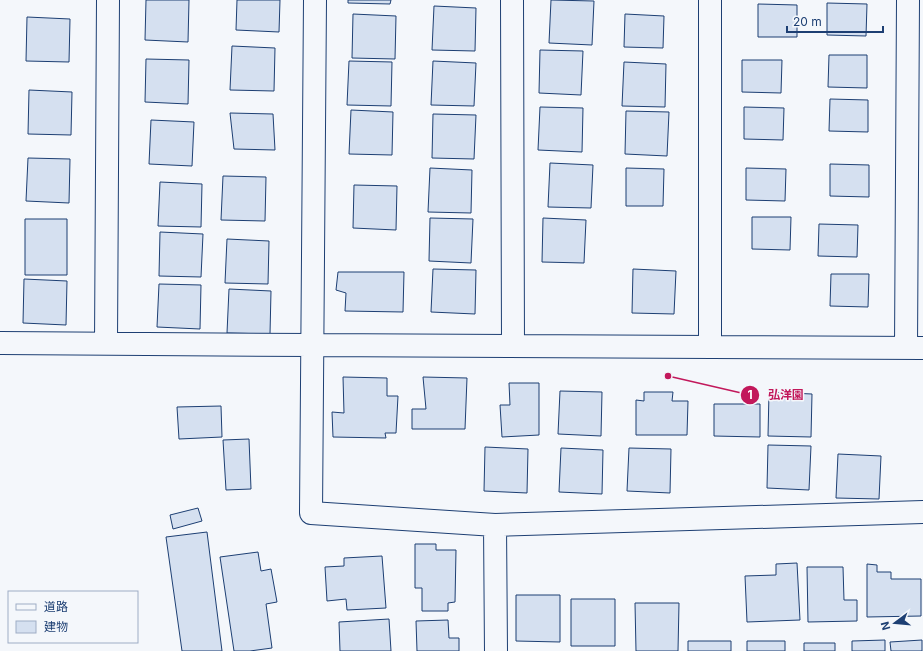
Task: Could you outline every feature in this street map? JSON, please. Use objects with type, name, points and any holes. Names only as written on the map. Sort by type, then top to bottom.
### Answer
[{"type":"street","points":[[106,343],[108,0]]},
{"type":"street","points":[[315,0],[311,512],[495,525],[923,512]]},
{"type":"street","points":[[512,0],[513,345]]},
{"type":"street","points":[[710,0],[710,347]]},
{"type":"street","points":[[0,342],[915,348],[908,0]]},
{"type":"street","points":[[495,525],[496,651]]},
{"type":"building","points":[[146,0],[189,0],[188,42],[145,40]]},
{"type":"building","points":[[237,0],[280,0],[279,32],[236,30]]},
{"type":"building","points":[[348,0],[391,0],[390,4],[348,3]]},
{"type":"building","points":[[551,0],[594,1],[592,45],[549,43]]},
{"type":"building","points":[[827,3],[867,4],[866,36],[827,35]]},
{"type":"building","points":[[758,4],[797,5],[797,37],[758,37]]},
{"type":"building","points":[[434,6],[476,8],[475,51],[432,50]]},
{"type":"building","points":[[353,14],[396,16],[395,59],[352,58]]},
{"type":"building","points":[[625,14],[664,16],[663,48],[624,47]]},
{"type":"building","points":[[27,17],[70,19],[69,62],[26,61]]},
{"type":"building","points":[[232,46],[275,48],[274,91],[230,90]]},
{"type":"building","points":[[540,50],[583,51],[581,95],[539,93]]},
{"type":"building","points":[[829,55],[867,55],[867,88],[828,87]]},
{"type":"building","points":[[146,59],[189,60],[188,104],[145,102]]},
{"type":"building","points":[[742,60],[782,60],[781,93],[742,92]]},
{"type":"building","points":[[349,61],[392,62],[391,106],[347,105]]},
{"type":"building","points":[[433,61],[476,63],[474,106],[431,105]]},
{"type":"building","points":[[624,62],[666,64],[665,107],[622,106]]},
{"type":"building","points":[[29,90],[72,92],[71,135],[28,134]]},
{"type":"building","points":[[830,99],[868,100],[868,132],[829,131]]},
{"type":"building","points":[[540,107],[583,108],[582,152],[538,150]]},
{"type":"building","points":[[744,107],[784,108],[783,140],[744,139]]},
{"type":"building","points":[[351,110],[393,112],[392,155],[349,154]]},
{"type":"building","points":[[626,111],[669,112],[667,156],[625,154]]},
{"type":"building","points":[[230,113],[273,114],[275,150],[234,149]]},
{"type":"building","points":[[433,114],[476,115],[474,159],[432,158]]},
{"type":"building","points":[[151,120],[194,122],[192,166],[149,164]]},
{"type":"building","points":[[28,158],[70,159],[69,203],[26,201]]},
{"type":"building","points":[[550,163],[593,165],[591,208],[548,207]]},
{"type":"building","points":[[830,164],[869,165],[869,197],[830,196]]},
{"type":"building","points":[[430,168],[472,170],[471,213],[428,212]]},
{"type":"building","points":[[626,168],[664,169],[663,206],[626,206]]},
{"type":"building","points":[[746,168],[786,169],[785,201],[746,200]]},
{"type":"building","points":[[223,176],[266,177],[265,221],[221,220]]},
{"type":"building","points":[[160,182],[202,184],[201,227],[158,226]]},
{"type":"building","points":[[354,185],[397,186],[396,230],[353,228]]},
{"type":"building","points":[[752,217],[791,217],[790,250],[752,249]]},
{"type":"building","points":[[430,218],[473,219],[471,263],[429,261]]},
{"type":"building","points":[[543,218],[586,220],[584,263],[542,262]]},
{"type":"building","points":[[25,219],[67,219],[67,275],[25,275]]},
{"type":"building","points":[[819,224],[858,225],[857,257],[818,256]]},
{"type":"building","points":[[160,232],[203,234],[201,277],[159,276]]},
{"type":"building","points":[[227,239],[269,241],[268,284],[225,283]]},
{"type":"building","points":[[433,269],[476,270],[475,314],[431,312]]},
{"type":"building","points":[[633,269],[676,271],[674,314],[632,313]]},
{"type":"building","points":[[338,272],[404,272],[403,312],[345,311],[346,293],[336,290]]},
{"type":"building","points":[[831,274],[869,274],[868,307],[830,306]]},
{"type":"building","points":[[24,279],[67,281],[66,325],[23,323]]},
{"type":"building","points":[[159,284],[201,285],[200,329],[157,327]]},
{"type":"building","points":[[229,289],[271,291],[270,334],[227,333]]},
{"type":"building","points":[[343,377],[387,378],[387,396],[398,396],[396,433],[385,433],[386,438],[333,437],[332,412],[344,413]]},
{"type":"building","points":[[423,377],[467,378],[465,429],[412,429],[412,409],[426,409]]},
{"type":"building","points":[[509,383],[539,383],[539,435],[502,437],[500,405],[510,405]]},
{"type":"building","points":[[560,391],[602,392],[601,436],[558,434]]},
{"type":"building","points":[[644,392],[673,392],[672,401],[688,401],[687,435],[636,435],[636,400],[644,401]]},
{"type":"building","points":[[769,392],[812,394],[811,437],[768,436]]},
{"type":"building","points":[[714,404],[760,404],[760,437],[714,436]]},
{"type":"building","points":[[221,406],[222,437],[179,439],[177,407]]},
{"type":"building","points":[[249,439],[251,489],[226,490],[223,440]]},
{"type":"building","points":[[768,445],[811,446],[809,490],[767,488]]},
{"type":"building","points":[[485,447],[528,449],[527,493],[484,491]]},
{"type":"building","points":[[561,448],[603,450],[602,494],[559,492]]},
{"type":"building","points":[[629,448],[671,449],[670,493],[627,491]]},
{"type":"building","points":[[838,454],[881,456],[879,499],[836,498]]},
{"type":"building","points":[[198,508],[202,521],[173,529],[170,515]]},
{"type":"building","points":[[207,532],[222,651],[182,651],[166,537]]},
{"type":"building","points":[[415,544],[436,544],[436,550],[456,550],[455,602],[448,603],[448,611],[422,611],[422,588],[415,588]]},
{"type":"building","points":[[258,552],[261,571],[271,569],[277,602],[266,604],[272,648],[250,651],[234,651],[220,557]]},
{"type":"building","points":[[382,556],[386,608],[347,610],[346,599],[327,601],[325,567],[344,566],[344,558]]},
{"type":"building","points":[[797,563],[800,620],[747,622],[745,576],[776,575],[776,564]]},
{"type":"building","points":[[867,564],[877,565],[877,572],[891,572],[891,579],[921,579],[921,616],[867,617]]},
{"type":"building","points":[[807,567],[843,567],[844,600],[857,600],[857,621],[808,622]]},
{"type":"building","points":[[516,595],[560,595],[560,642],[516,641]]},
{"type":"building","points":[[571,599],[615,599],[615,646],[571,646]]},
{"type":"building","points":[[635,603],[679,603],[678,651],[636,651]]},
{"type":"building","points":[[389,619],[391,651],[340,651],[339,622]]},
{"type":"building","points":[[448,620],[449,638],[459,638],[459,651],[417,651],[416,621]]},
{"type":"building","points":[[885,640],[885,651],[852,651],[852,641]]},
{"type":"building","points":[[922,640],[922,651],[891,651],[890,642]]},
{"type":"building","points":[[688,641],[731,641],[731,651],[688,651]]},
{"type":"building","points":[[747,641],[785,641],[785,651],[747,651]]},
{"type":"building","points":[[804,643],[835,643],[835,651],[804,651]]},
{"type":"place","name":"弘洋園","points":[[668,376]]}]
